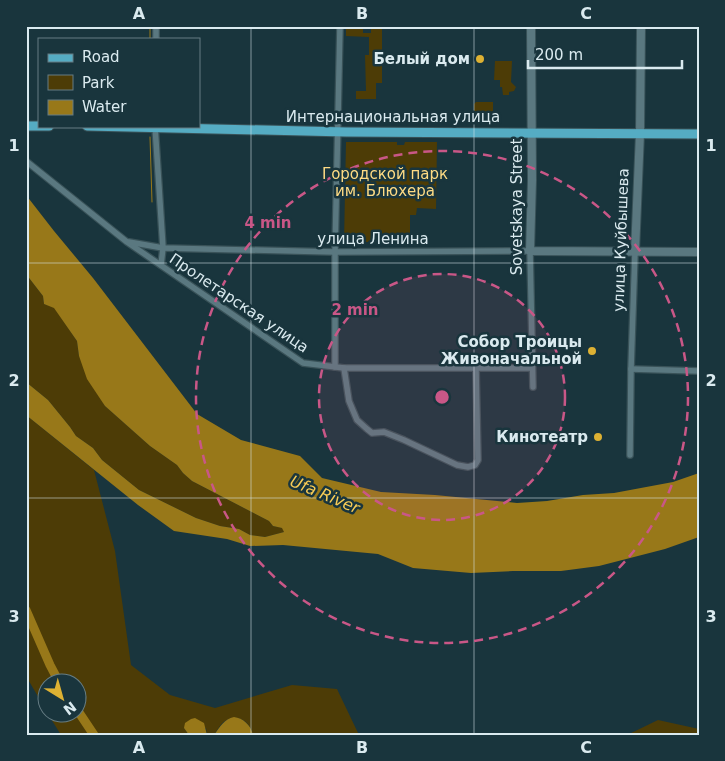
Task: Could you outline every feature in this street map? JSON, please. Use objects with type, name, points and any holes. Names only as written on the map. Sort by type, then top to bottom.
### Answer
[{"type":"main road","name":"Sovetskaya Street","points":[[530,252],[532,180],[531,26]]},
{"type":"main road","name":"улица Куйбышева","points":[[635,252],[640,133],[641,26]]},
{"type":"main road","name":"Интернациональная улица","points":[[192,128],[338,132],[699,134]]},
{"type":"main road","points":[[530,252],[699,252]]},
{"type":"street","points":[[335,368],[340,26]]},
{"type":"street","points":[[155,128],[163,248],[162,265]]},
{"type":"street","name":"Пролетарская улица","points":[[26,161],[127,242],[303,363],[335,368],[532,368]]},
{"type":"street","name":"улица Ленина","points":[[127,242],[163,248],[336,252],[530,252]]},
{"type":"street","name":"Sovetskaya Street","points":[[530,252],[532,387]]},
{"type":"street","name":"улица Куйбышева","points":[[630,455],[635,252]]},
{"type":"street","points":[[344,368],[349,401],[357,420],[367,429],[372,433],[384,432],[404,440],[457,466],[473,466],[478,460],[476,369]]},
{"type":"street","points":[[631,370],[699,371]]},
{"type":"green space","points":[[346,26],[363,26],[363,33],[371,33],[371,26],[382,26],[382,83],[376,83],[376,99],[356,99],[356,91],[366,91],[365,55],[369,55],[369,37],[346,36]]},
{"type":"green space","points":[[495,61],[512,61],[511,82],[516,87],[514,91],[509,92],[509,95],[503,95],[500,80],[494,80]]},
{"type":"green space","points":[[476,102],[493,102],[493,122],[474,122],[474,104]]},
{"type":"green space","name":"Городской парк им. Блюхера","points":[[346,142],[397,142],[397,145],[404,145],[405,142],[437,142],[436,209],[417,208],[416,215],[410,215],[410,242],[344,242]]},
{"type":"green space","points":[[26,274],[43,296],[44,304],[54,307],[77,341],[79,356],[105,406],[150,446],[177,465],[192,481],[269,521],[273,526],[283,528],[284,532],[265,537],[250,535],[239,529],[220,526],[196,518],[139,490],[102,460],[93,448],[76,436],[48,400],[26,382]]},
{"type":"green space","points":[[26,415],[94,470],[115,551],[131,665],[170,695],[215,708],[292,685],[337,689],[359,735],[253,735],[246,722],[234,718],[223,722],[214,735],[207,735],[206,728],[184,728],[189,735],[61,735],[54,724],[88,724],[88,674],[38,674],[38,697],[26,676]]},
{"type":"green space","points":[[658,720],[699,729],[699,735],[655,735],[654,733],[627,735]]},
{"type":"water","name":"Ufa River","points":[[26,195],[93,278],[197,414],[241,440],[300,456],[322,478],[381,492],[517,503],[614,493],[673,482],[699,473],[699,537],[665,549],[599,566],[561,571],[471,573],[413,568],[378,554],[283,545],[250,546],[227,539],[174,531],[138,505],[26,415],[26,382],[48,400],[76,436],[93,448],[102,460],[139,490],[196,518],[220,526],[239,529],[250,535],[265,537],[284,532],[282,528],[273,526],[269,521],[192,481],[177,465],[150,446],[105,406],[87,379],[79,356],[77,341],[54,308],[44,304],[43,296],[26,274]]},
{"type":"water","points":[[234,717],[246,723],[253,735],[214,735],[225,721]]},
{"type":"water","points":[[195,718],[204,723],[207,735],[189,735],[184,728],[185,723]]},
{"type":"waterway","points":[[150,26],[150,38]]},
{"type":"waterway","points":[[150,137],[152,202]]},
{"type":"waterway","points":[[26,610],[55,674]]},
{"type":"waterway","points":[[87,724],[94,735]]},
{"type":"place","name":"Белый дом","points":[[480,59]]},
{"type":"place","name":"Собор Троицы Живоначальной","points":[[592,351]]},
{"type":"place","name":"Кинотеатр","points":[[598,437]]}]
